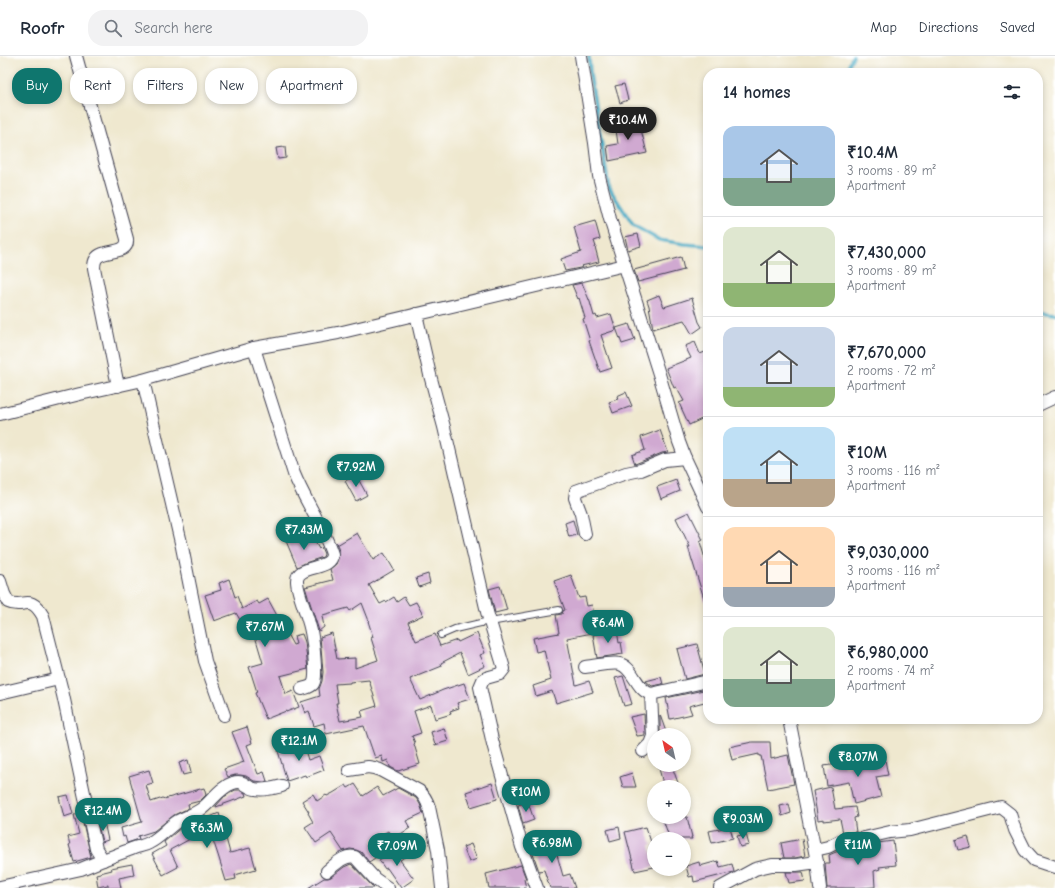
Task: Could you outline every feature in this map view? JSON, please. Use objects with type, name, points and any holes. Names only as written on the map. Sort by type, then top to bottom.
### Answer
[{"type":"street","points":[[76,56],[128,242],[126,246],[120,250],[99,255],[94,262],[118,386]]},
{"type":"street","points":[[581,56],[599,176],[610,219],[679,442],[703,496]]},
{"type":"street","points":[[0,414],[143,380],[254,348],[338,333],[624,265]]},
{"type":"street","points":[[416,314],[490,621],[504,668],[500,674],[483,680],[480,687],[493,744],[522,847],[537,888]]},
{"type":"street","points":[[254,348],[300,490],[321,529],[332,554],[329,562],[304,571],[297,579],[297,586],[312,635],[315,658],[314,682],[311,686],[302,689]]},
{"type":"street","points":[[143,380],[182,547],[205,661],[224,715]]},
{"type":"street","points":[[1043,402],[1055,397]]},
{"type":"street","points":[[585,534],[581,514],[575,498],[576,491],[626,473],[641,470],[665,460],[685,458]]},
{"type":"street","points":[[0,581],[8,602],[15,604],[30,602],[34,604],[44,616],[96,849],[103,860]]},
{"type":"street","points":[[585,667],[619,664],[624,666],[644,691],[651,694],[703,682]]},
{"type":"street","points":[[0,692],[59,679]]},
{"type":"street","points":[[643,751],[650,744],[653,736],[651,694]]},
{"type":"street","points":[[790,724],[816,856],[820,888]]},
{"type":"street","points":[[349,770],[368,767],[380,770],[423,794],[428,802],[438,850],[442,888]]},
{"type":"street","points":[[0,887],[81,869],[135,847],[149,843],[174,824],[204,807],[220,790],[234,782],[243,782],[249,787],[255,789],[270,789],[282,786]]},
{"type":"street","points":[[720,888],[754,869],[772,865],[796,865],[816,856],[828,846],[840,841],[910,830],[1001,806],[1010,814],[1015,830],[1026,850],[1034,860],[1055,867]]},
{"type":"street","points":[[327,871],[346,857],[355,857],[375,879],[388,888]]},
{"type":"lane","points":[[441,635],[490,621],[560,610]]},
{"type":"building","points":[[624,84],[628,100],[620,103],[615,86]]},
{"type":"building","points":[[638,118],[647,153],[609,161],[607,146],[618,144],[615,123]]},
{"type":"building","points":[[285,147],[286,158],[278,159],[276,148]]},
{"type":"building","points":[[595,221],[600,239],[594,241],[599,262],[565,271],[561,259],[581,252],[574,227]]},
{"type":"building","points":[[638,234],[641,246],[628,250],[625,237]]},
{"type":"building","points":[[681,257],[684,270],[638,282],[634,270]]},
{"type":"building","points":[[582,283],[594,316],[596,315],[597,318],[611,314],[616,330],[601,335],[612,368],[600,372],[589,341],[583,319],[585,318],[579,298],[578,299],[572,285]]},
{"type":"building","points":[[659,295],[664,307],[692,298],[699,322],[702,327],[692,334],[684,320],[653,329],[647,300]]},
{"type":"building","points":[[629,324],[635,340],[622,344],[616,328]]},
{"type":"building","points":[[695,342],[700,354],[703,353],[703,418],[689,425],[679,403],[684,401],[676,387],[674,388],[666,368],[691,358],[685,346]]},
{"type":"building","points":[[626,392],[632,406],[613,413],[609,402],[618,399],[617,396]]},
{"type":"building","points":[[660,430],[668,452],[635,464],[632,455],[645,450],[641,437]]},
{"type":"building","points":[[356,475],[367,495],[356,501],[345,481]]},
{"type":"building","points":[[676,480],[680,491],[661,499],[657,487]]},
{"type":"building","points":[[689,512],[703,540],[700,542],[703,552],[703,595],[688,547],[690,547],[676,518]]},
{"type":"building","points":[[573,520],[577,535],[569,537],[565,523]]},
{"type":"building","points":[[357,533],[373,560],[384,553],[394,570],[369,585],[380,604],[394,597],[397,602],[404,597],[409,605],[416,602],[423,615],[408,622],[416,641],[435,634],[440,646],[457,640],[458,642],[477,633],[485,653],[480,655],[485,666],[468,674],[460,653],[441,663],[442,666],[410,679],[420,700],[464,683],[470,699],[457,703],[459,708],[450,711],[451,714],[435,719],[431,705],[414,711],[421,733],[412,736],[420,764],[398,771],[390,767],[388,760],[383,762],[382,756],[375,758],[364,726],[326,734],[324,723],[314,726],[309,711],[305,713],[301,702],[320,696],[319,689],[323,672],[320,637],[332,633],[337,659],[355,658],[355,668],[378,660],[371,638],[373,637],[369,621],[362,603],[350,611],[348,608],[323,615],[324,627],[319,631],[305,587],[333,580],[330,569],[336,564],[339,551],[337,545]],"holes":[[[369,680],[377,706],[361,711],[363,717],[340,721],[336,703],[338,703],[335,684]]]},
{"type":"building","points":[[300,536],[302,541],[310,537],[319,549],[321,547],[324,554],[323,557],[297,567],[286,541]]},
{"type":"building","points":[[428,574],[430,583],[419,587],[416,578]]},
{"type":"building","points":[[571,575],[579,598],[585,597],[587,606],[592,605],[594,614],[588,615],[592,633],[567,638],[576,685],[589,681],[593,692],[556,703],[552,691],[536,696],[533,686],[551,680],[544,650],[536,652],[533,638],[559,633],[556,615],[562,614],[565,610],[554,581]]},
{"type":"building","points":[[229,579],[235,597],[237,596],[242,609],[257,601],[259,604],[268,599],[293,645],[296,644],[294,636],[302,634],[305,642],[308,669],[280,676],[286,694],[293,691],[299,707],[266,719],[255,693],[257,692],[249,667],[263,663],[255,636],[251,638],[236,613],[214,621],[205,595],[221,590],[219,583]]},
{"type":"building","points":[[500,586],[507,610],[495,613],[489,589]]},
{"type":"building","points":[[617,630],[619,643],[621,642],[623,654],[597,658],[593,635]]},
{"type":"building","points":[[697,644],[703,666],[703,674],[685,679],[677,649]]},
{"type":"building","points":[[623,676],[632,704],[624,706],[615,678]]},
{"type":"building","points":[[661,677],[663,684],[652,686],[646,681]]},
{"type":"building","points":[[703,690],[703,702],[689,706],[692,714],[670,719],[666,698]]},
{"type":"building","points":[[644,714],[645,735],[637,736],[630,717]]},
{"type":"building","points":[[660,715],[665,728],[660,728]]},
{"type":"building","points":[[247,727],[252,743],[247,745],[258,774],[264,772],[267,781],[254,781],[246,776],[240,775],[228,777],[224,769],[244,762],[232,732]]},
{"type":"building","points":[[444,728],[448,741],[435,745],[431,732]]},
{"type":"building","points":[[302,740],[308,760],[319,756],[324,770],[306,777],[305,775],[287,781],[278,751],[292,746],[292,744]]},
{"type":"building","points":[[752,742],[770,742],[771,759],[788,755],[794,784],[768,789],[761,756],[759,756],[759,754],[732,760],[729,747]]},
{"type":"building","points":[[188,760],[191,773],[183,775],[179,763]]},
{"type":"building","points":[[885,760],[888,775],[876,777],[881,797],[854,804],[849,782],[827,786],[824,766],[843,763],[844,767],[862,762]]},
{"type":"building","points":[[149,770],[153,783],[146,785],[151,802],[204,788],[206,795],[200,801],[188,804],[189,808],[174,815],[154,831],[138,836],[139,839],[127,843],[125,836],[123,837],[121,828],[142,822],[129,776]]},
{"type":"building","points":[[660,772],[674,772],[677,780],[662,780]]},
{"type":"building","points":[[632,773],[636,787],[623,787],[620,777]]},
{"type":"building","points":[[492,783],[497,799],[471,807],[466,792]]},
{"type":"building","points":[[355,784],[363,796],[377,787],[383,796],[398,788],[416,798],[423,813],[406,821],[410,828],[393,839],[388,831],[372,840],[381,854],[369,862],[361,852],[350,849],[343,851],[331,833],[316,843],[305,827],[313,822],[302,801],[313,794],[317,801],[346,785],[348,788]]},
{"type":"building","points":[[831,787],[835,809],[855,807],[857,817],[854,818],[856,832],[843,833],[840,819],[824,821],[824,819],[818,820],[813,791]]},
{"type":"building","points":[[235,790],[240,790],[245,793],[246,796],[216,807],[224,797]]},
{"type":"building","points":[[68,795],[73,814],[64,817],[59,797]]},
{"type":"building","points":[[528,802],[534,820],[523,824],[518,805]]},
{"type":"building","points":[[789,804],[791,813],[782,816],[780,806]]},
{"type":"building","points":[[219,813],[230,853],[250,848],[256,869],[235,875],[236,879],[226,881],[210,831],[199,834],[170,850],[178,867],[163,875],[152,854],[166,846],[164,842],[182,827],[194,822],[194,824]]},
{"type":"building","points":[[81,814],[91,857],[74,862],[68,837],[79,834],[74,815]]},
{"type":"building","points":[[104,822],[108,840],[102,842],[98,824]]},
{"type":"building","points":[[665,824],[689,824],[691,832],[667,832]]},
{"type":"building","points":[[619,827],[621,838],[610,841],[607,830]]},
{"type":"building","points":[[646,827],[648,832],[647,868],[635,871],[625,832]]},
{"type":"building","points":[[730,827],[733,838],[712,843],[709,831]]},
{"type":"building","points":[[746,834],[749,845],[740,847],[737,836]]},
{"type":"building","points":[[563,836],[565,845],[555,848],[563,876],[570,874],[575,888],[550,888],[544,870],[539,871],[532,851],[537,850],[535,845]]},
{"type":"building","points":[[968,836],[971,847],[958,850],[955,840]]},
{"type":"building","points":[[802,839],[805,856],[784,858],[781,843]]},
{"type":"building","points":[[893,841],[896,865],[879,867],[880,869],[874,871],[875,887],[827,888],[825,863],[830,863],[829,855],[841,850],[842,848],[858,847],[858,850],[878,846],[878,843]]},
{"type":"building","points":[[471,844],[477,859],[469,862],[463,847]]},
{"type":"building","points":[[400,846],[406,856],[400,860],[414,879],[401,888],[387,868],[385,869],[379,860]]},
{"type":"building","points":[[718,861],[720,867],[732,864],[734,872],[694,882],[693,876],[689,877],[689,876],[691,876],[691,864],[699,862],[700,866]]},
{"type":"building","points":[[132,864],[134,875],[119,878],[121,888],[108,888],[108,885],[98,887],[96,874],[112,870],[111,868]]},
{"type":"building","points":[[351,864],[374,888],[308,888],[324,878],[331,877],[344,867]]},
{"type":"building","points":[[521,865],[526,879],[524,879],[526,888],[489,888],[486,874]]},
{"type":"building","points":[[786,872],[803,872],[805,881],[789,883]]},
{"type":"waterway","points":[[589,56],[590,74],[609,188],[633,225],[659,240],[703,246]]},
{"type":"waterway","points":[[847,68],[853,56]]},
{"type":"waterway","points":[[1043,313],[1055,314]]}]
